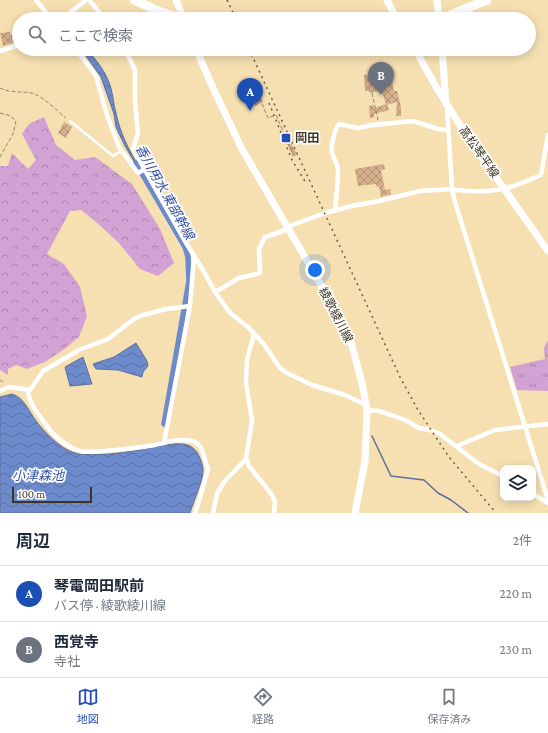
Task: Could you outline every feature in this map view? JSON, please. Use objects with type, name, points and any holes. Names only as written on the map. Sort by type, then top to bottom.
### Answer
[{"type":"highway","points":[[134,0],[162,12]]},
{"type":"highway","points":[[457,12],[487,0]]},
{"type":"main road","points":[[176,0],[180,12]]},
{"type":"main road","points":[[387,0],[394,12]]},
{"type":"main road","points":[[437,0],[439,12]]},
{"type":"main road","name":"綾歌綾川線","points":[[199,56],[236,136],[328,297],[351,342],[358,363],[367,407],[365,461],[355,513]]},
{"type":"main road","name":"高松琴平線","points":[[420,56],[446,104],[548,251]]},
{"type":"main road","points":[[443,56],[446,104]]},
{"type":"street","points":[[36,0],[45,12]]},
{"type":"street","points":[[71,12],[87,0],[98,12]]},
{"type":"street","points":[[0,51],[12,47]]},
{"type":"street","points":[[81,56],[96,76],[110,122],[122,150],[138,173],[142,170]]},
{"type":"street","points":[[128,56],[135,70],[135,102],[138,133],[133,149],[142,170],[215,292],[230,313],[263,343],[280,368],[287,373],[312,385],[345,395],[367,407],[405,420],[419,428],[436,432],[457,446],[479,464],[500,474]]},
{"type":"street","points":[[446,104],[452,189],[459,217],[548,502]]},
{"type":"street","points":[[335,211],[338,168],[332,153],[332,149],[336,127],[339,124],[358,128],[413,121],[438,129],[448,130]]},
{"type":"street","points":[[215,292],[239,278],[260,272],[259,249],[265,237],[308,219],[335,211],[420,191],[452,189],[484,192],[522,184],[541,174],[548,135]]},
{"type":"street","points":[[164,443],[190,306],[194,255]]},
{"type":"street","points":[[0,391],[9,387],[28,390],[32,389],[43,371],[79,350],[108,339],[134,319],[166,309],[190,306]]},
{"type":"street","points":[[254,334],[247,360],[246,383],[252,420],[246,459],[248,466],[272,495],[275,502],[274,513]]},
{"type":"street","points":[[28,390],[28,395],[32,404],[56,438],[81,452],[151,446],[176,440],[196,443],[204,455],[205,463],[208,469],[195,513]]},
{"type":"street","points":[[457,446],[495,430],[548,424]]},
{"type":"street","points":[[213,513],[217,494],[224,482],[246,459]]},
{"type":"street","points":[[536,496],[548,502]]},
{"type":"lane","points":[[70,121],[113,156],[122,150]]},
{"type":"path","points":[[0,88],[13,92],[32,93],[39,96],[70,121]]},
{"type":"path","points":[[247,97],[257,92],[268,118],[276,115],[293,154]]},
{"type":"path","points":[[372,93],[380,124]]},
{"type":"path","points":[[374,101],[378,100]]},
{"type":"path","points":[[0,113],[11,116],[16,122],[13,134],[0,157]]},
{"type":"green space","points":[[44,117],[56,145],[75,160],[95,157],[132,184],[160,229],[174,263],[158,276],[140,269],[119,243],[96,222],[81,210],[70,211],[47,254],[64,264],[80,287],[87,316],[79,337],[63,350],[45,362],[27,369],[16,365],[8,369],[8,375],[0,370],[0,166],[8,166],[12,153],[28,169],[36,160],[22,134],[29,124]]},
{"type":"green space","points":[[548,340],[548,391],[517,390],[510,367],[545,359],[544,348]]},
{"type":"water","points":[[86,56],[93,56],[99,64],[110,84],[122,134],[139,167],[138,168],[116,127],[114,114],[101,77]]},
{"type":"water","points":[[136,343],[147,361],[148,366],[143,372],[142,377],[118,370],[96,369],[93,364],[114,357]]},
{"type":"water","points":[[83,357],[92,384],[70,386],[65,367]]},
{"type":"water","name":"小津森池","points":[[12,394],[20,398],[37,423],[52,438],[63,448],[75,453],[98,455],[172,444],[185,444],[193,448],[201,459],[203,473],[190,513],[0,513],[0,397]]},
{"type":"building","points":[[10,32],[10,35],[12,35],[12,43],[3,46],[0,33]]},
{"type":"building","points":[[379,74],[380,77],[391,74],[394,91],[397,91],[401,107],[401,116],[396,116],[397,102],[386,105],[382,91],[369,93],[369,91],[365,91],[364,75]]},
{"type":"building","points":[[250,83],[252,88],[256,87],[263,102],[255,106],[248,93],[246,85]]},
{"type":"building","points":[[387,104],[389,110],[374,114],[374,117],[370,118],[369,106],[373,105],[374,108]]},
{"type":"building","points":[[64,122],[72,127],[66,138],[58,133]]},
{"type":"building","points":[[288,137],[297,155],[293,157],[285,139]]},
{"type":"building","points":[[384,164],[385,169],[381,170],[385,190],[390,189],[391,194],[381,197],[379,186],[377,187],[376,184],[358,186],[355,169]]},
{"type":"waterway","name":"香川用水 東部幹線","points":[[136,163],[185,247],[188,257],[189,281],[164,424]]},
{"type":"waterway","points":[[372,436],[391,476],[424,480],[438,493],[451,500],[468,513]]},
{"type":"railway","points":[[227,0],[233,12]]},
{"type":"railway","points":[[252,56],[400,377],[418,410],[449,457],[496,513]]},
{"type":"railway","points":[[269,103],[292,160],[306,183]]},
{"type":"place","name":"西覚寺","points":[[381,95]]},
{"type":"place","name":"琴電岡田駅前","points":[[250,111]]},
{"type":"place","name":"岡田","points":[[286,138]]}]
